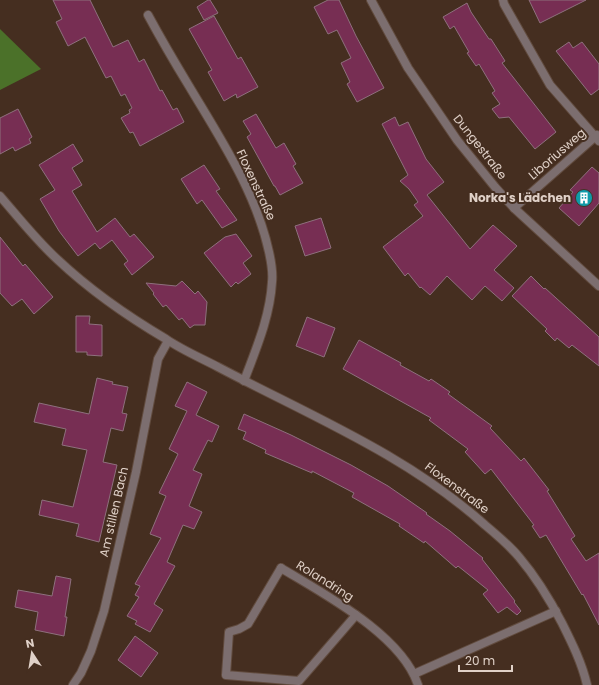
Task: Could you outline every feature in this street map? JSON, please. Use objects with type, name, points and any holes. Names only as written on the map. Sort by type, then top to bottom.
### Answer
[{"type":"street","name":"Dungestraße","points":[[371,0],[408,68],[457,140],[514,208],[599,286]]},
{"type":"street","points":[[503,0],[550,85],[597,137]]},
{"type":"street","name":"Floxenstraße","points":[[148,15],[176,66],[233,160],[255,207],[265,236],[270,258],[272,281],[268,311],[260,340],[244,381]]},
{"type":"street","name":"Liboriusweg","points":[[514,208],[597,137]]},
{"type":"street","name":"Floxenstraße","points":[[0,196],[26,227],[57,260],[120,311],[168,341],[372,446],[419,474],[468,509],[518,556],[536,579],[556,611],[569,638],[584,671],[587,685]]},
{"type":"street","name":"Am stillen Bach","points":[[73,685],[81,673],[91,650],[104,611],[136,472],[158,359],[168,341]]},
{"type":"street","name":"Rolandring","points":[[356,616],[298,681],[226,675],[230,632],[248,624],[281,568],[356,616],[380,634],[392,645],[414,674],[418,685]]},
{"type":"street","points":[[414,674],[556,611]]},
{"type":"green space","points":[[0,29],[41,69],[0,90]]},
{"type":"building","points":[[53,0],[90,0],[113,47],[128,40],[139,62],[144,59],[160,91],[162,90],[173,110],[177,108],[184,122],[140,146],[133,132],[130,133],[121,118],[130,113],[129,110],[132,108],[125,94],[121,96],[111,76],[106,78],[85,37],[68,46],[56,22],[62,19]]},
{"type":"building","points":[[210,0],[218,13],[204,20],[197,7]]},
{"type":"building","points":[[328,0],[339,0],[356,36],[384,88],[357,102],[347,84],[350,82],[341,63],[351,58],[337,30],[328,34],[314,7]]},
{"type":"building","points":[[529,0],[586,0],[540,23]]},
{"type":"building","points":[[467,3],[471,12],[505,61],[502,63],[556,132],[535,149],[509,117],[499,118],[492,109],[500,104],[492,93],[495,91],[479,64],[476,66],[467,53],[469,52],[454,26],[450,29],[443,17]]},
{"type":"building","points":[[214,16],[238,59],[241,57],[258,87],[237,98],[236,94],[224,101],[208,72],[212,70],[189,29]]},
{"type":"building","points":[[569,42],[573,48],[582,42],[599,64],[599,89],[591,95],[556,51]]},
{"type":"building","points":[[18,109],[32,137],[29,139],[31,143],[15,151],[13,147],[0,154],[0,118]]},
{"type":"building","points":[[256,114],[276,148],[284,143],[296,164],[293,166],[303,183],[280,195],[247,137],[251,134],[243,121]]},
{"type":"building","points":[[395,117],[399,126],[408,122],[426,159],[444,182],[427,195],[470,249],[493,225],[517,246],[494,270],[514,288],[502,301],[485,286],[472,300],[447,276],[430,295],[421,287],[420,288],[408,273],[405,276],[383,247],[423,216],[414,205],[418,202],[409,189],[400,181],[408,175],[382,124]]},
{"type":"building","points":[[73,144],[83,161],[72,168],[82,185],[72,191],[97,232],[115,218],[130,237],[134,234],[154,257],[132,275],[124,264],[128,261],[112,240],[100,249],[95,243],[78,256],[59,231],[40,199],[55,190],[39,165]]},
{"type":"building","points":[[204,165],[220,189],[216,191],[237,220],[222,228],[202,200],[197,204],[181,179]]},
{"type":"building","name":"Norka's Lädchen","points":[[592,167],[599,173],[599,203],[579,226],[559,208],[573,192],[570,190]]},
{"type":"building","points":[[321,218],[331,248],[305,256],[295,226]]},
{"type":"building","points":[[236,234],[252,256],[243,263],[251,274],[238,284],[236,282],[231,287],[204,253],[225,237]]},
{"type":"building","points":[[0,237],[23,266],[25,264],[53,297],[34,314],[22,299],[12,306],[0,293]]},
{"type":"building","points":[[531,276],[599,337],[599,366],[572,345],[569,348],[557,338],[555,341],[545,331],[547,329],[512,296]]},
{"type":"building","points":[[182,281],[195,294],[198,291],[207,302],[205,325],[194,325],[190,328],[182,318],[179,320],[166,305],[163,307],[146,283],[176,286]]},
{"type":"building","points":[[76,316],[90,316],[89,324],[102,325],[102,356],[87,355],[87,352],[76,352]]},
{"type":"building","points":[[307,317],[335,328],[324,357],[296,346]]},
{"type":"building","points":[[359,340],[401,363],[400,365],[429,381],[431,379],[450,392],[448,394],[492,426],[490,428],[521,461],[524,458],[549,490],[547,491],[575,536],[571,539],[586,561],[599,553],[599,625],[583,594],[582,595],[546,535],[540,538],[532,526],[534,525],[491,469],[485,474],[465,452],[468,449],[429,420],[431,418],[343,369]]},
{"type":"building","points":[[97,378],[113,382],[112,384],[128,387],[122,413],[127,414],[123,431],[111,428],[103,462],[117,465],[99,542],[76,536],[79,524],[39,515],[42,500],[73,507],[87,450],[62,445],[66,429],[34,422],[39,403],[89,414]]},
{"type":"building","points":[[187,382],[207,392],[196,415],[219,426],[212,442],[208,440],[193,470],[202,474],[189,506],[202,512],[194,529],[183,525],[167,562],[175,566],[154,604],[163,610],[150,632],[135,624],[137,621],[127,616],[139,597],[135,595],[140,586],[135,584],[161,538],[150,534],[166,496],[159,493],[178,454],[169,449],[187,411],[175,406]]},
{"type":"building","points":[[244,414],[291,435],[351,465],[388,486],[427,513],[426,514],[450,531],[483,558],[482,559],[515,601],[514,602],[521,611],[517,615],[507,607],[498,613],[483,594],[488,590],[458,566],[456,568],[425,541],[424,543],[399,526],[400,524],[352,497],[354,493],[312,471],[312,473],[265,453],[266,450],[243,439],[246,432],[238,429]]},
{"type":"building","points":[[56,576],[71,579],[65,617],[67,617],[64,636],[35,630],[38,612],[15,607],[18,590],[52,596]]},
{"type":"building","points":[[135,636],[158,653],[141,677],[118,660]]},
{"type":"place","name":"Norka's Lädchen","points":[[584,198]]}]
